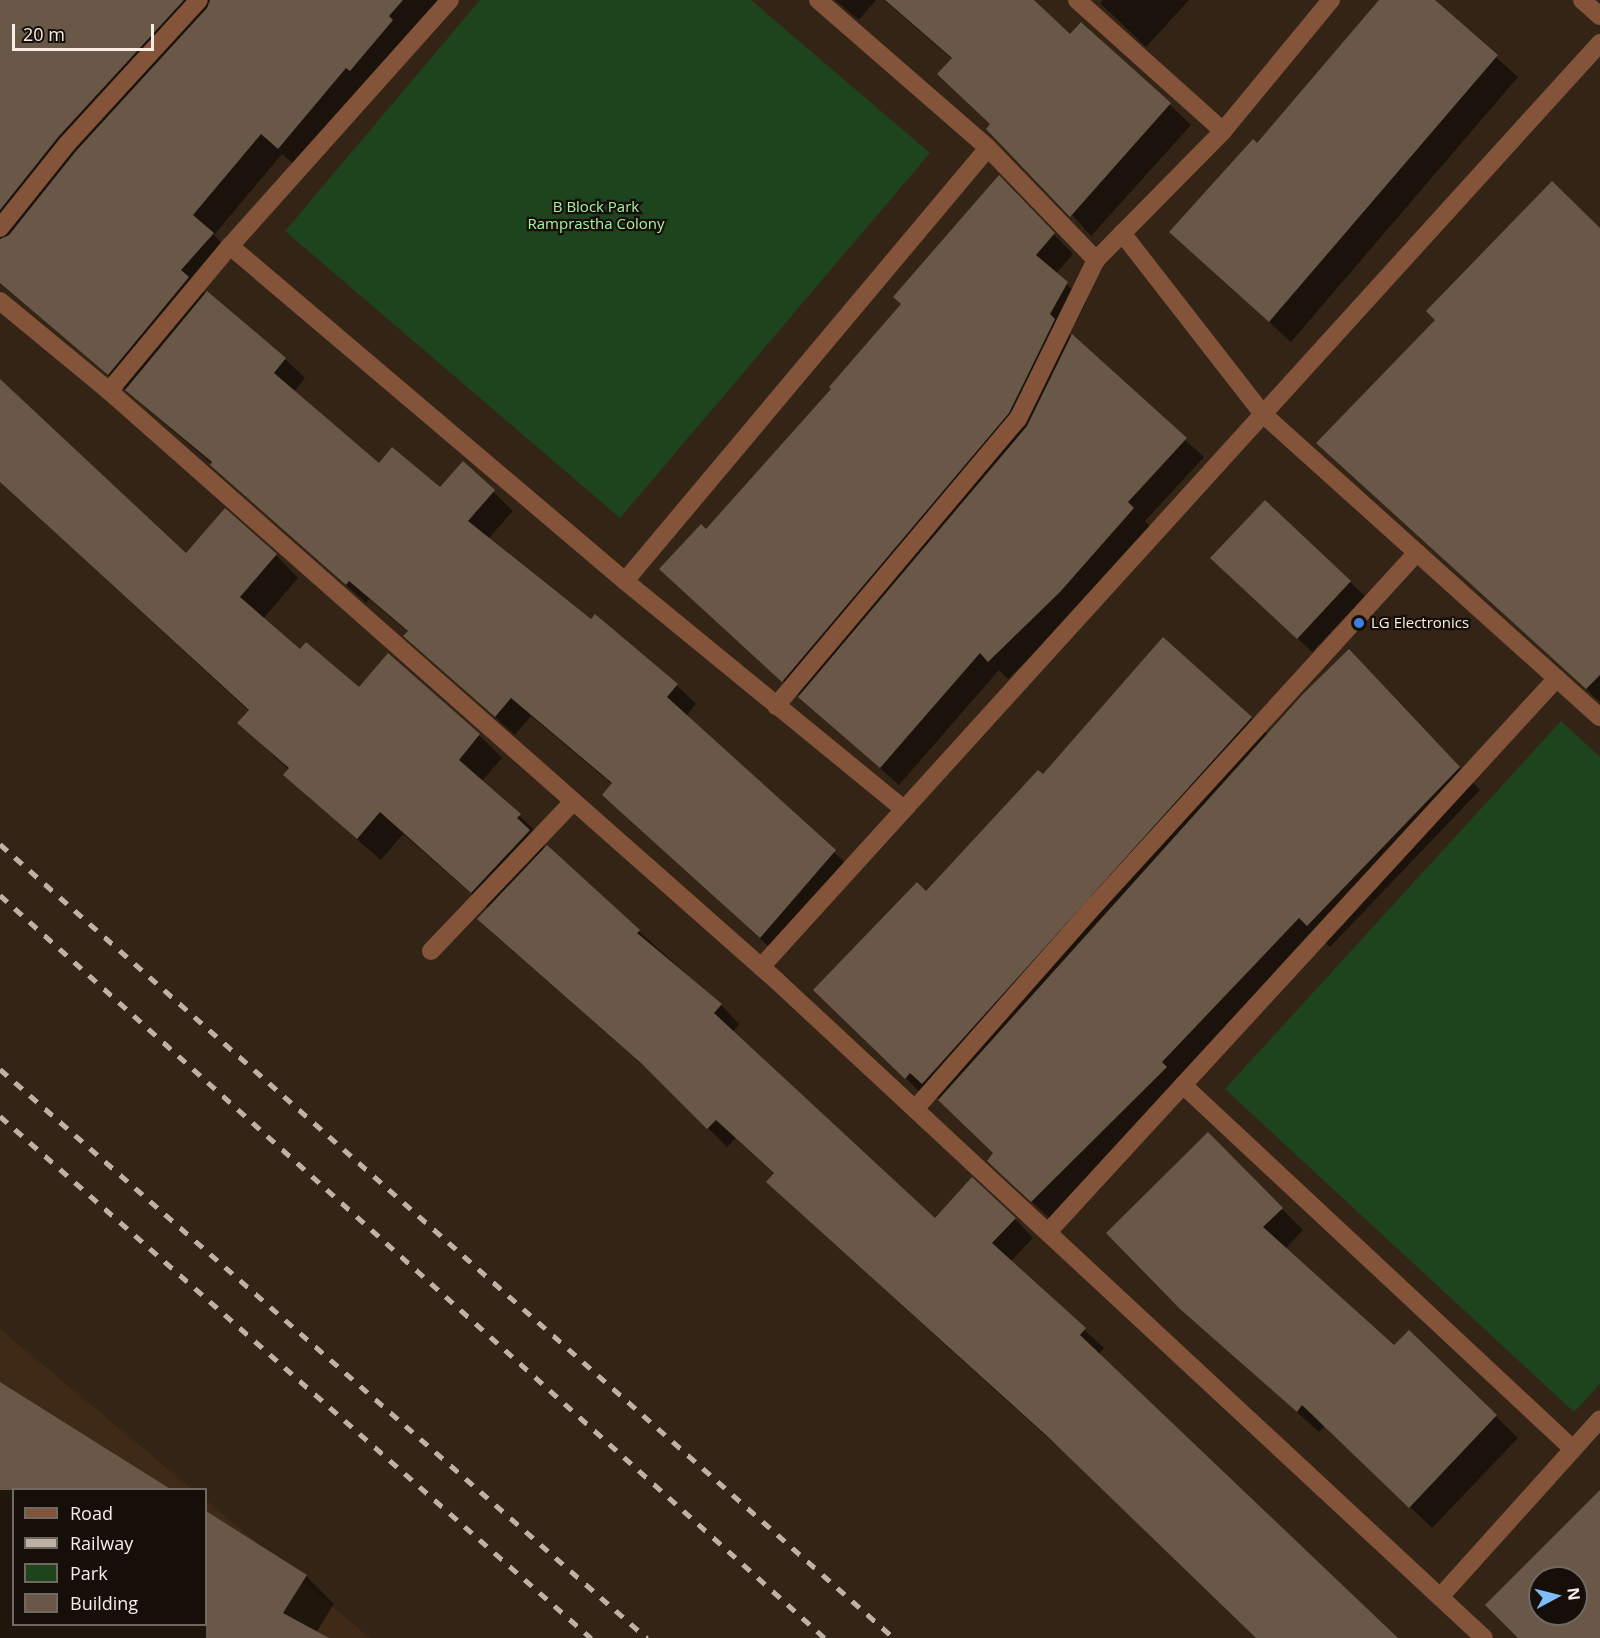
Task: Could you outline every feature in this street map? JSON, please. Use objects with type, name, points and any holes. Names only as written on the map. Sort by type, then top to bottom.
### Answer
[{"type":"street","points":[[0,228],[67,144],[199,0]]},
{"type":"street","points":[[109,391],[230,246],[450,0]]},
{"type":"street","points":[[818,0],[988,148],[1096,260]]},
{"type":"street","points":[[1077,0],[1223,131]]},
{"type":"street","points":[[776,706],[1018,419],[1096,260],[1223,131],[1331,0]]},
{"type":"street","points":[[1582,0],[1600,16]]},
{"type":"street","points":[[761,967],[1600,43]]},
{"type":"street","points":[[625,581],[988,148]]},
{"type":"street","points":[[1122,233],[1263,414],[1600,717]]},
{"type":"street","points":[[230,246],[625,581],[904,809]]},
{"type":"street","points":[[0,301],[109,391],[761,967],[1485,1638]]},
{"type":"street","points":[[915,1109],[1096,904],[1417,552]]},
{"type":"street","points":[[1048,1232],[1557,678]]},
{"type":"street","points":[[431,951],[573,802]]},
{"type":"street","points":[[1183,1085],[1573,1449]]},
{"type":"street","points":[[1440,1597],[1600,1419]]},
{"type":"shaded area","points":[[0,1329],[191,1488],[12,1488],[12,1626],[207,1626],[207,1501],[370,1638],[0,1638]]},
{"type":"green space","name":"B Block Park Ramprastha Colony","points":[[480,0],[751,0],[930,153],[620,518],[285,231]]},
{"type":"green space","points":[[1561,721],[1600,757],[1600,1384],[1574,1412],[1225,1089]]},
{"type":"building","points":[[0,0],[184,0],[59,136],[0,210]]},
{"type":"building","points":[[210,0],[403,0],[389,16],[393,20],[350,71],[346,68],[278,149],[261,134],[193,215],[214,233],[181,270],[189,277],[108,375],[0,283],[0,239],[9,235],[76,151],[207,8]]},
{"type":"building","points":[[885,0],[1034,0],[1070,34],[1081,22],[1171,103],[1070,217],[986,129],[990,124],[937,74],[952,58]]},
{"type":"building","points":[[1379,0],[1435,0],[1498,55],[1269,322],[1169,232],[1253,139],[1257,143]]},
{"type":"building","points":[[999,175],[1055,233],[1036,255],[1068,282],[1050,314],[1055,319],[1009,413],[782,682],[659,569],[701,524],[706,529],[831,389],[829,387],[901,304],[893,297]]},
{"type":"building","points":[[1552,181],[1600,228],[1600,675],[1586,689],[1316,443],[1435,320],[1426,311]]},
{"type":"building","points":[[207,291],[286,358],[274,373],[379,463],[392,447],[440,487],[463,461],[495,490],[468,521],[591,619],[595,614],[678,684],[667,697],[836,850],[760,938],[602,795],[612,783],[511,698],[495,717],[403,636],[408,631],[349,581],[346,585],[210,465],[212,462],[125,390]]},
{"type":"building","points":[[1072,334],[1187,438],[1128,502],[1134,508],[1060,592],[988,662],[980,653],[880,768],[798,697],[1027,426]]},
{"type":"building","points":[[0,379],[186,553],[225,508],[277,554],[240,597],[300,649],[306,642],[359,687],[388,653],[480,734],[459,760],[521,814],[517,818],[530,830],[471,893],[380,812],[357,839],[283,775],[289,768],[237,723],[249,710],[0,482]]},
{"type":"building","points":[[1265,500],[1351,581],[1297,639],[1210,558]]},
{"type":"building","points":[[1163,637],[1252,717],[922,1084],[910,1073],[905,1079],[813,990],[917,882],[926,891],[1038,770],[1043,774]]},
{"type":"building","points":[[1349,649],[1460,767],[1307,926],[1299,918],[1162,1062],[1167,1067],[1031,1202],[987,1161],[993,1153],[938,1100],[1303,694]]},
{"type":"building","points":[[547,845],[640,930],[637,933],[722,1004],[714,1013],[935,1218],[972,1177],[1016,1218],[992,1243],[1086,1328],[1080,1335],[1398,1638],[1256,1638],[1048,1437],[766,1182],[774,1173],[716,1120],[707,1129],[642,1064],[477,919]]},
{"type":"building","points":[[1208,1132],[1283,1208],[1263,1227],[1394,1345],[1409,1330],[1497,1415],[1409,1508],[1302,1405],[1297,1412],[1180,1309],[1106,1233]]},
{"type":"building","points":[[0,1382],[169,1488],[12,1488],[12,1490],[0,1490]]},
{"type":"building","points":[[1600,1490],[1600,1638],[1518,1638],[1485,1605]]},
{"type":"building","points":[[207,1512],[307,1575],[283,1613],[329,1638],[206,1638]]},
{"type":"railway","points":[[0,844],[894,1638]]},
{"type":"railway","points":[[0,895],[825,1638]]},
{"type":"railway","points":[[0,1069],[647,1638]]},
{"type":"railway","points":[[0,1116],[591,1638]]},
{"type":"place","name":"LG Electronics","points":[[1359,623]]}]
